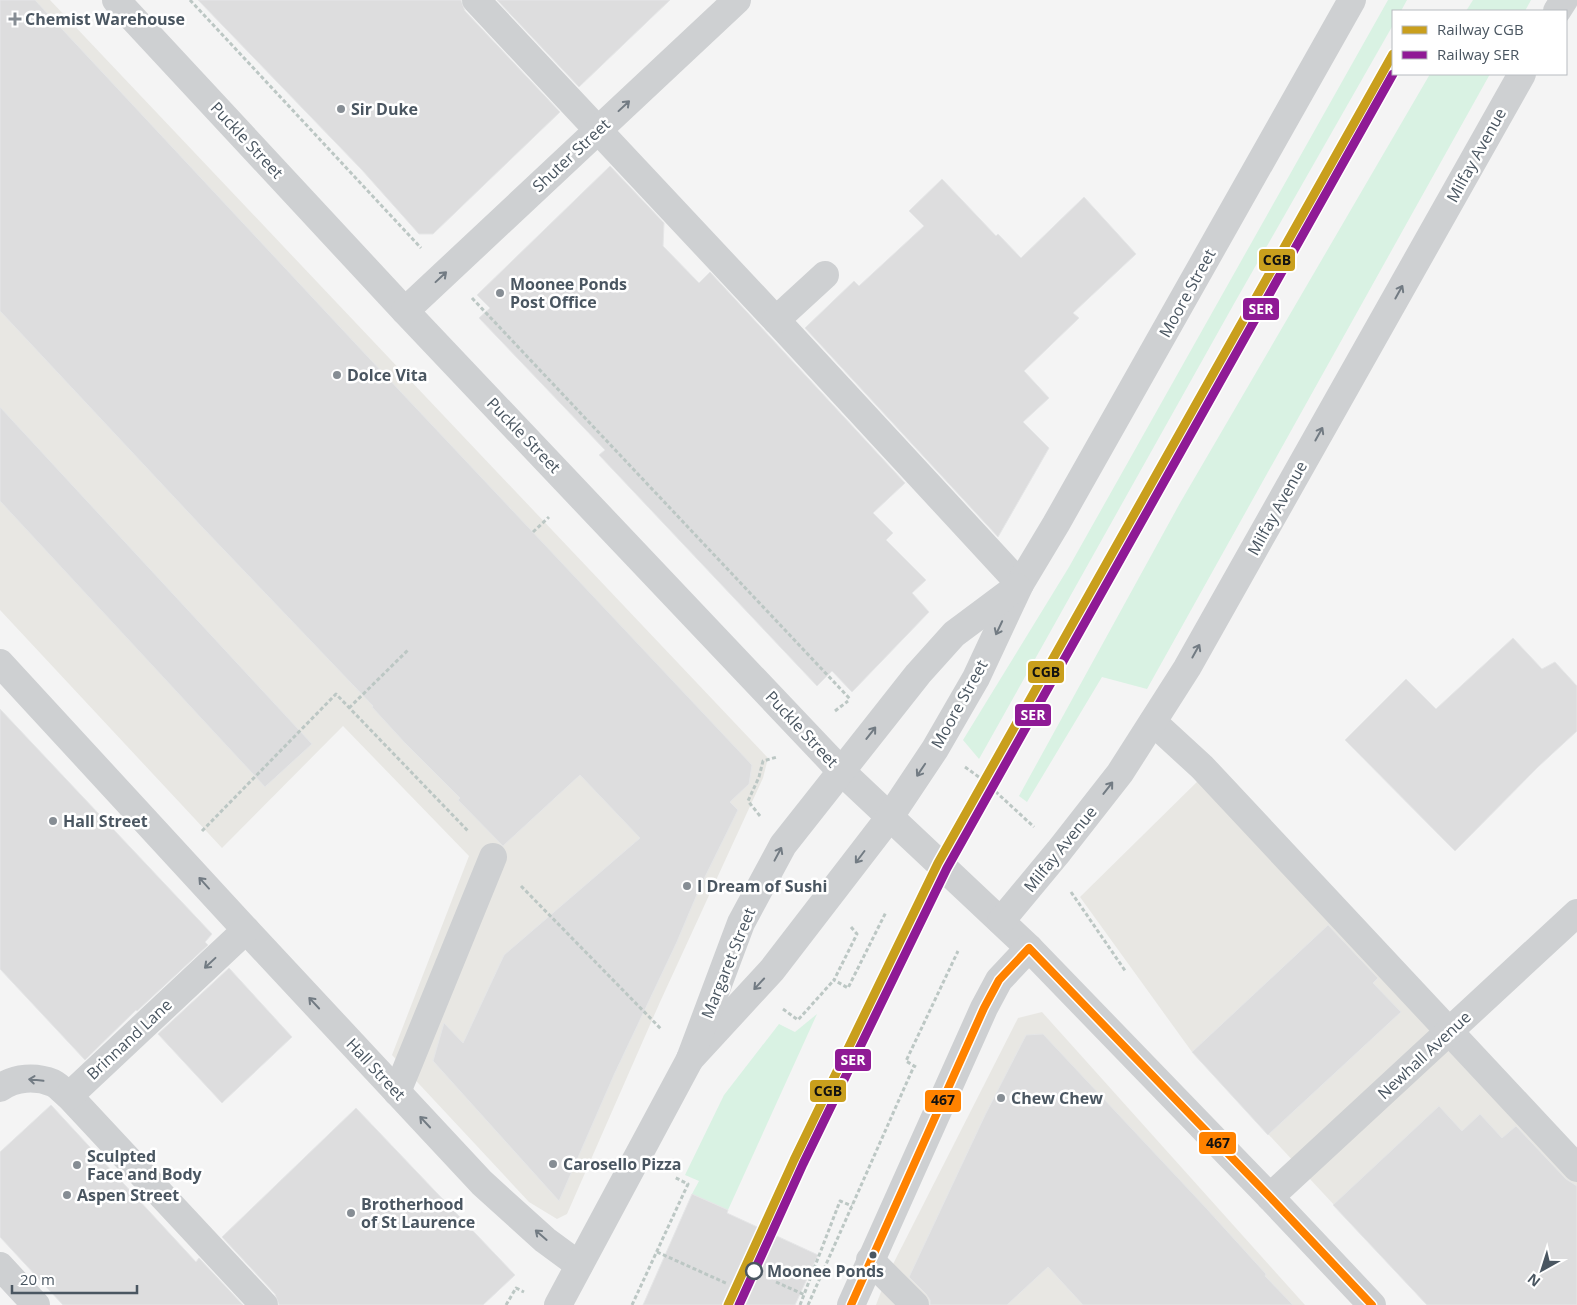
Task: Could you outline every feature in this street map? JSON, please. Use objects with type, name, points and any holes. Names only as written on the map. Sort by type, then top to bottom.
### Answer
[{"type":"street","name":"Puckle Street","points":[[116,0],[841,771],[1029,948],[1372,1305]]},
{"type":"street","points":[[476,0],[1020,584]]},
{"type":"street","name":"Shuter Street","points":[[406,310],[737,0]]},
{"type":"street","name":"Moore Street","points":[[889,818],[935,749],[976,678],[1020,584],[1066,507],[1352,0]]},
{"type":"street","name":"Milfay Avenue","points":[[1001,921],[1120,773],[1187,668],[1521,75]]},
{"type":"street","points":[[776,320],[825,274]]},
{"type":"street","name":"Moore Street","points":[[841,771],[918,674],[954,634],[1020,584]]},
{"type":"street","name":"Hall Street","points":[[0,663],[482,1183],[545,1240],[579,1265]]},
{"type":"street","points":[[1153,722],[1202,767],[1577,1168]]},
{"type":"street","name":"Margaret Street","points":[[558,1305],[690,1059],[741,923],[783,845],[841,771]]},
{"type":"street","name":"Margaret Street","points":[[690,1059],[772,970],[889,818]]},
{"type":"street","points":[[398,1092],[492,857]]},
{"type":"street","name":"Newhall Avenue","points":[[1270,1197],[1577,913]]},
{"type":"street","name":"Brinnand Lane","points":[[69,1096],[246,930]]},
{"type":"street","points":[[851,1305],[984,1008],[998,980],[1029,948]]},
{"type":"street","points":[[0,1088],[9,1082],[35,1078],[54,1084],[69,1096],[264,1305]]},
{"type":"street","points":[[870,1260],[915,1305]]},
{"type":"street","points":[[0,1266],[36,1305]]},
{"type":"path","points":[[190,0],[419,246],[446,272],[850,699]]},
{"type":"path","points":[[349,708],[408,650]]},
{"type":"path","points":[[178,855],[336,694],[690,1059]]},
{"type":"path","points":[[935,749],[983,780],[1086,876],[1071,893],[1126,972]]},
{"type":"path","points":[[834,980],[848,988],[886,912]]},
{"type":"path","points":[[783,1009],[798,1020],[834,980],[857,934]]},
{"type":"path","points":[[915,1043],[958,951]]},
{"type":"path","points":[[808,1305],[914,1066]]},
{"type":"path","points":[[632,1305],[688,1184],[674,1177]]},
{"type":"path","points":[[800,1305],[840,1201],[852,1206]]},
{"type":"path","points":[[657,1252],[728,1284]]},
{"type":"path","points":[[776,1282],[805,1295]]},
{"type":"shaded area","points":[[0,0],[50,0],[768,758],[763,778],[660,1002],[567,1214],[557,1219],[529,1202],[392,1055],[469,856],[343,726],[222,848],[0,610]]},
{"type":"shaded area","points":[[1204,775],[1577,1154],[1577,1305],[1427,1305],[1192,1052],[1080,897]]},
{"type":"shaded area","points":[[1042,1012],[1305,1305],[876,1305],[887,1276],[1018,1018]]},
{"type":"green space","points":[[1388,0],[1407,0],[1402,10],[1392,10],[1392,27],[1235,302],[979,759],[963,740],[1069,567]]},
{"type":"green space","points":[[1473,0],[1531,0],[1526,10],[1467,10]]},
{"type":"green space","points":[[1429,75],[1489,75],[1147,689],[1102,677],[1027,802],[1019,796],[1180,503]]},
{"type":"green space","points":[[817,1014],[728,1210],[692,1194],[699,1181],[685,1175],[724,1095],[779,1024],[795,1032]]},
{"type":"building","points":[[0,0],[35,0],[752,765],[749,784],[730,802],[738,810],[701,885],[676,944],[614,1075],[559,1201],[433,1061],[444,1023],[463,1043],[504,955],[640,838],[580,775],[503,846],[458,800],[460,798],[405,743],[373,706],[0,311]]},
{"type":"building","points":[[198,0],[461,0],[465,11],[560,112],[433,234],[419,234],[362,170]]},
{"type":"building","points":[[497,0],[670,0],[579,87]]},
{"type":"building","points":[[610,166],[664,223],[663,246],[699,283],[710,272],[905,483],[873,513],[893,533],[886,540],[926,580],[912,593],[929,612],[852,692],[832,671],[817,686],[599,455],[605,450],[479,318],[490,308],[477,295]]},
{"type":"building","points":[[942,179],[996,236],[998,234],[1021,258],[1084,197],[1136,254],[1073,313],[1079,318],[1024,371],[1049,398],[1023,422],[1049,448],[998,537],[805,328],[854,281],[859,286],[924,226],[909,211]]},
{"type":"building","points":[[0,407],[312,744],[265,787],[0,501]]},
{"type":"building","points":[[1513,638],[1542,669],[1555,662],[1577,686],[1577,731],[1538,767],[1455,851],[1345,740],[1406,679],[1436,709]]},
{"type":"building","name":"Hall Street","points":[[0,709],[212,934],[205,942],[208,945],[136,1010],[85,1060],[0,969]]},
{"type":"building","points":[[1328,925],[1378,978],[1373,983],[1401,1012],[1268,1135],[1192,1052]]},
{"type":"building","points":[[229,968],[292,1037],[222,1103],[158,1034]]},
{"type":"building","points":[[1043,1034],[1207,1209],[1266,1274],[1265,1276],[1293,1305],[1083,1305],[1048,1267],[1007,1305],[930,1305],[930,1300],[926,1294],[909,1277],[985,1115],[1026,1035]]},
{"type":"building","name":"Aspen Street","points":[[51,1105],[196,1262],[199,1258],[243,1305],[63,1305],[0,1237],[0,1152]]},
{"type":"building","points":[[1439,1106],[1462,1131],[1480,1114],[1502,1138],[1516,1126],[1566,1179],[1577,1186],[1577,1305],[1427,1305],[1333,1205]]},
{"type":"building","name":"Brotherhood of St Laurence","points":[[356,1108],[515,1275],[483,1305],[279,1305],[275,1294],[222,1237]]},
{"type":"building","points":[[692,1194],[728,1210],[727,1213],[818,1255],[795,1305],[643,1305]]},
{"type":"rail line","name":"CGB","points":[[728,1305],[794,1160],[938,863],[1392,56]]},
{"type":"rail line","name":"SER","points":[[739,1305],[803,1164],[947,868],[1392,75]]},
{"type":"transit line","name":"467","points":[[851,1305],[984,1008],[999,980],[1029,948],[1372,1305]]},
{"type":"place","name":"Chemist Warehouse","points":[[15,19]]},
{"type":"place","name":"Sir Duke","points":[[341,109]]},
{"type":"place","name":"Moonee Ponds Post Office","points":[[500,293]]},
{"type":"place","name":"Dolce Vita","points":[[337,375]]},
{"type":"place","name":"Hall Street","points":[[53,821]]},
{"type":"place","name":"I Dream of Sushi","points":[[687,886]]},
{"type":"place","name":"Chew Chew","points":[[1001,1098]]},
{"type":"place","name":"Carosello Pizza","points":[[553,1164]]},
{"type":"place","name":"Sculpted Face and Body","points":[[77,1165]]},
{"type":"place","name":"Aspen Street","points":[[67,1195]]},
{"type":"place","name":"Brotherhood of St Laurence","points":[[351,1213]]},
{"type":"place","name":"Moonee Ponds","points":[[754,1271]]}]
